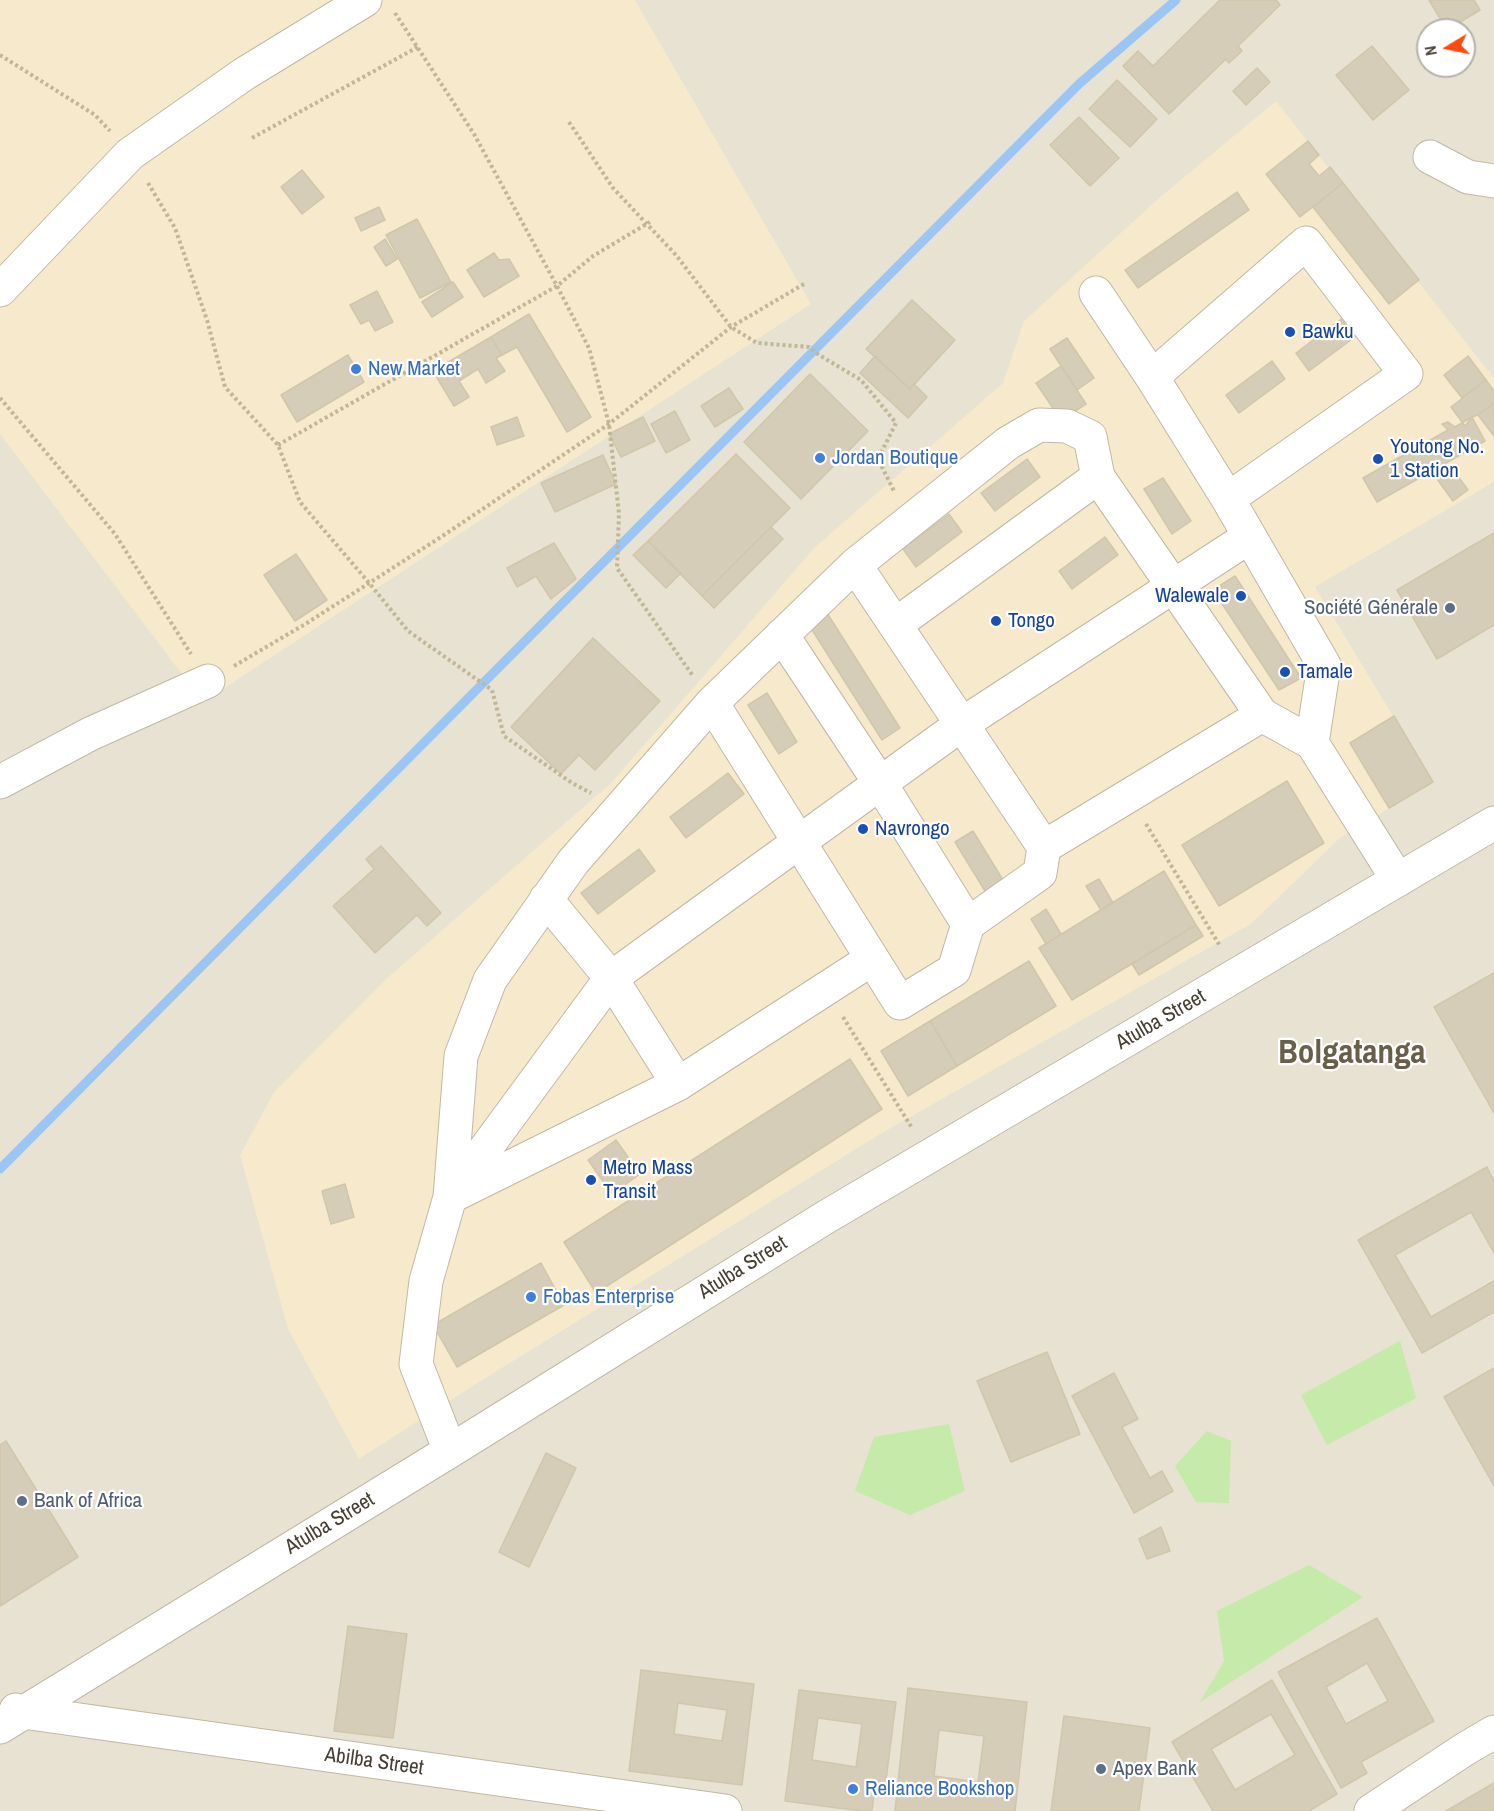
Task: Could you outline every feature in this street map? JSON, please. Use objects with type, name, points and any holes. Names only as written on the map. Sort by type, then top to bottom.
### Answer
[{"type":"street","points":[[0,290],[130,154],[244,74],[302,37],[379,5]]},
{"type":"street","points":[[1430,157],[1468,177],[1494,181]]},
{"type":"street","points":[[1152,377],[1306,243],[1406,374],[1228,499]]},
{"type":"street","points":[[1096,293],[1152,377],[1228,499],[1324,665],[1312,742]]},
{"type":"street","points":[[450,1450],[416,1364],[426,1281],[450,1197],[461,1056],[490,980],[573,862],[712,703],[855,565],[1008,443],[1039,425],[1067,426],[1090,437],[1098,477],[1263,715],[1312,742],[1398,880]]},
{"type":"street","points":[[895,625],[1098,477]]},
{"type":"street","points":[[450,1197],[611,978],[962,724],[1249,537]]},
{"type":"street","points":[[712,703],[900,1003],[954,970],[968,924],[1040,873],[1044,847],[855,565]]},
{"type":"street","points":[[782,635],[880,783],[968,924]]},
{"type":"street","points":[[0,782],[90,734],[208,681]]},
{"type":"street","points":[[1044,847],[1263,715]]},
{"type":"street","name":"Atulba Street","points":[[8,1714],[450,1450],[826,1217],[1494,823]]},
{"type":"street","points":[[546,899],[611,978],[678,1084]]},
{"type":"street","points":[[450,1197],[678,1084],[872,958]]},
{"type":"street","name":"Abilba Street","points":[[8,1714],[725,1811]]},
{"type":"street","points":[[1371,1811],[1494,1732]]},
{"type":"path","points":[[379,5],[418,47],[474,134],[589,348],[609,424],[620,513],[617,568],[712,703]]},
{"type":"path","points":[[252,138],[418,47]]},
{"type":"path","points":[[0,55],[95,115],[130,154],[175,228],[207,320],[225,387],[278,446],[300,502],[408,631],[492,690],[504,736],[572,783],[620,808]]},
{"type":"path","points":[[569,122],[613,188],[676,255],[731,327],[757,343],[808,347],[819,356],[861,380],[896,423],[878,459],[910,521]]},
{"type":"path","points":[[278,446],[557,286],[593,256],[650,222]]},
{"type":"path","points":[[0,398],[115,534],[208,681],[370,584],[609,424],[731,327],[804,284]]},
{"type":"path","points":[[1129,795],[1238,974]]},
{"type":"path","points":[[825,989],[930,1155]]},
{"type":"shaded area","points":[[0,0],[1494,0],[1494,1811],[0,1811]]},
{"type":"shaded area","name":"New Market","points":[[0,0],[635,0],[811,304],[203,702],[0,434]]},
{"type":"shaded area","points":[[1276,101],[1494,378],[1494,482],[1315,587],[1433,782],[1341,837],[1251,924],[882,1133],[359,1459],[288,1329],[240,1155],[274,1092],[385,980],[611,783],[814,548],[1003,383],[1024,321],[1159,198]]},
{"type":"green space","points":[[1400,1341],[1416,1398],[1327,1445],[1301,1395]]},
{"type":"green space","points":[[949,1424],[965,1491],[910,1515],[855,1491],[874,1437]]},
{"type":"green space","points":[[1207,1431],[1231,1441],[1229,1503],[1196,1502],[1175,1466]]},
{"type":"green space","points":[[1309,1565],[1363,1597],[1200,1702],[1224,1661],[1217,1611]]},
{"type":"building","points":[[1220,0],[1276,0],[1280,5],[1238,46],[1242,51],[1229,63],[1226,59],[1169,114],[1123,66],[1138,51],[1153,66]]},
{"type":"building","points":[[1429,0],[1474,0],[1480,10],[1467,18],[1440,18]]},
{"type":"building","points":[[1372,46],[1409,90],[1373,120],[1336,75]]},
{"type":"building","points":[[1257,68],[1270,82],[1246,105],[1233,91]]},
{"type":"building","points":[[1117,80],[1157,119],[1130,147],[1089,109]]},
{"type":"building","points":[[1079,117],[1119,158],[1090,186],[1050,145]]},
{"type":"building","points":[[1308,141],[1319,155],[1309,164],[1319,176],[1330,167],[1343,183],[1300,217],[1266,174]]},
{"type":"building","points":[[302,170],[324,197],[302,214],[281,187]]},
{"type":"building","points":[[1343,183],[1419,280],[1389,304],[1313,207]]},
{"type":"building","points":[[1237,192],[1249,210],[1138,288],[1125,270]]},
{"type":"building","points":[[379,207],[385,220],[361,231],[355,218]]},
{"type":"building","points":[[417,219],[451,282],[420,298],[386,235]]},
{"type":"building","points":[[385,239],[397,259],[386,266],[374,247]]},
{"type":"building","points":[[494,253],[499,260],[509,259],[519,276],[484,297],[467,270]]},
{"type":"building","points":[[453,282],[463,297],[432,317],[422,302]]},
{"type":"building","points":[[377,291],[393,322],[375,331],[369,320],[361,324],[350,305]]},
{"type":"building","points":[[912,300],[955,340],[910,389],[866,349]]},
{"type":"building","points":[[529,314],[591,417],[567,432],[517,347],[502,355],[491,337]]},
{"type":"building","points":[[1341,319],[1355,337],[1309,371],[1296,353]]},
{"type":"building","points":[[491,337],[502,355],[496,358],[505,371],[486,383],[478,369],[459,381],[469,397],[454,406],[433,371]]},
{"type":"building","points":[[1067,338],[1094,378],[1077,390],[1050,349]]},
{"type":"building","points":[[348,355],[364,382],[297,422],[281,395]]},
{"type":"building","points":[[875,356],[910,389],[914,384],[927,397],[908,418],[860,373]]},
{"type":"building","points":[[1468,356],[1486,380],[1462,398],[1444,375]]},
{"type":"building","points":[[1272,361],[1285,379],[1239,413],[1226,395]]},
{"type":"building","points":[[1061,366],[1086,404],[1061,420],[1036,383]]},
{"type":"building","points":[[810,374],[868,431],[801,499],[744,442]]},
{"type":"building","points":[[1486,380],[1494,391],[1494,403],[1472,417],[1465,426],[1451,407]]},
{"type":"building","points":[[729,388],[743,409],[715,427],[701,406]]},
{"type":"building","points":[[1494,403],[1494,436],[1478,415]]},
{"type":"building","points":[[675,411],[690,440],[666,453],[651,424]]},
{"type":"building","points":[[517,417],[524,436],[497,445],[491,427]]},
{"type":"building","points":[[643,417],[655,441],[621,457],[609,434]]},
{"type":"building","points":[[1472,417],[1485,441],[1377,502],[1363,478],[1448,430],[1442,424],[1448,422],[1455,427]]},
{"type":"building","points":[[736,454],[790,508],[702,596],[648,541]]},
{"type":"building","points":[[603,455],[616,484],[555,512],[541,483]]},
{"type":"building","points":[[1027,459],[1040,477],[995,511],[981,493]]},
{"type":"building","points":[[1452,468],[1468,490],[1453,501],[1437,479]]},
{"type":"building","points":[[1163,478],[1191,521],[1172,534],[1144,489]]},
{"type":"building","points":[[949,514],[962,532],[916,567],[903,549]]},
{"type":"building","points":[[771,527],[783,539],[714,608],[702,596]]},
{"type":"building","name":"Société Générale","points":[[1494,533],[1494,625],[1437,659],[1397,590]]},
{"type":"building","points":[[1105,537],[1118,555],[1072,589],[1059,571]]},
{"type":"building","points":[[648,541],[681,573],[666,588],[633,555]]},
{"type":"building","points":[[554,543],[576,579],[551,599],[536,576],[517,587],[507,568]]},
{"type":"building","points":[[296,554],[327,600],[295,621],[264,575]]},
{"type":"building","points":[[1235,576],[1301,678],[1279,690],[1213,590]]},
{"type":"building","points":[[827,613],[900,728],[882,740],[809,625]]},
{"type":"building","points":[[593,638],[660,701],[595,770],[579,755],[561,774],[511,727]]},
{"type":"building","points":[[767,693],[797,742],[779,754],[748,705]]},
{"type":"building","points":[[1394,716],[1433,782],[1389,808],[1350,743]]},
{"type":"building","points":[[728,773],[744,794],[686,838],[670,817]]},
{"type":"building","points":[[1287,781],[1324,843],[1219,906],[1182,845]]},
{"type":"building","points":[[973,831],[1003,880],[985,891],[955,842]]},
{"type":"building","points":[[381,846],[441,913],[427,926],[417,915],[375,953],[333,906],[374,869],[366,859]]},
{"type":"building","points":[[639,849],[655,871],[598,914],[581,893]]},
{"type":"building","points":[[1164,871],[1196,925],[1072,1000],[1039,948]]},
{"type":"building","points":[[1099,879],[1113,903],[1101,910],[1086,886]]},
{"type":"building","points":[[1046,909],[1061,934],[1046,944],[1031,919]]},
{"type":"building","points":[[1196,925],[1203,936],[1139,975],[1132,964]]},
{"type":"building","points":[[1029,961],[1056,1006],[957,1066],[930,1021]]},
{"type":"building","points":[[1494,973],[1494,1113],[1434,1007]]},
{"type":"building","points":[[930,1021],[957,1066],[908,1096],[881,1051]]},
{"type":"building","points":[[850,1059],[882,1109],[596,1293],[564,1242]]},
{"type":"building","points":[[616,1140],[640,1174],[612,1194],[588,1160]]},
{"type":"building","points":[[1487,1167],[1494,1181],[1494,1253],[1471,1212],[1395,1255],[1431,1317],[1494,1281],[1494,1312],[1422,1353],[1358,1240]]},
{"type":"building","points":[[345,1184],[354,1217],[331,1224],[322,1191]]},
{"type":"building","points":[[541,1263],[564,1305],[457,1367],[433,1325]]},
{"type":"building","points":[[1047,1352],[1080,1434],[1011,1462],[977,1381]]},
{"type":"building","points":[[1494,1368],[1494,1486],[1444,1397]]},
{"type":"building","points":[[1114,1373],[1138,1419],[1122,1427],[1150,1478],[1162,1471],[1173,1491],[1134,1513],[1072,1396]]},
{"type":"building","name":"Bank of Africa","points":[[6,1441],[78,1557],[0,1606],[0,1445]]},
{"type":"building","points":[[546,1453],[576,1468],[529,1567],[499,1552]]},
{"type":"building","points":[[1161,1527],[1170,1551],[1147,1559],[1139,1539]]},
{"type":"building","points":[[1377,1618],[1434,1721],[1361,1762],[1367,1773],[1341,1788],[1278,1672]],"holes":[[[1367,1663],[1388,1701],[1346,1724],[1326,1687]]]},
{"type":"building","points":[[348,1626],[407,1634],[393,1738],[334,1731]]},
{"type":"building","points":[[641,1670],[754,1684],[742,1785],[629,1771]],"holes":[[[678,1703],[727,1710],[722,1741],[674,1734]]]},
{"type":"building","points":[[1272,1680],[1337,1794],[1309,1811],[1213,1811],[1172,1742]],"holes":[[[1271,1714],[1295,1755],[1235,1790],[1211,1749]]]},
{"type":"building","points":[[908,1688],[1027,1702],[1015,1811],[895,1811]],"holes":[[[939,1730],[984,1736],[978,1782],[934,1776]]]},
{"type":"building","points":[[799,1690],[896,1702],[885,1788],[875,1786],[872,1811],[785,1801]],"holes":[[[818,1718],[862,1724],[856,1767],[812,1760]]]},
{"type":"building","name":"Apex Bank","points":[[1064,1716],[1150,1728],[1139,1811],[1051,1811]]},
{"type":"building","points":[[1494,1783],[1494,1811],[1446,1811]]},
{"type":"waterway","points":[[0,1169],[1079,84],[1176,0]]},
{"type":"place","name":"Bawku","points":[[1290,332]]},
{"type":"place","name":"New Market","points":[[356,369]]},
{"type":"place","name":"Jordan Boutique","points":[[820,458]]},
{"type":"place","name":"Youtong No. 1 Station","points":[[1378,459]]},
{"type":"place","name":"Walewale","points":[[1241,596]]},
{"type":"place","name":"Société Générale","points":[[1450,608]]},
{"type":"place","name":"Tongo","points":[[996,621]]},
{"type":"place","name":"Tamale","points":[[1285,672]]},
{"type":"place","name":"Navrongo","points":[[863,829]]},
{"type":"place","name":"Metro Mass Transit","points":[[591,1180]]},
{"type":"place","name":"Fobas Enterprise","points":[[531,1297]]},
{"type":"place","name":"Bank of Africa","points":[[22,1501]]},
{"type":"place","name":"Apex Bank","points":[[1101,1769]]},
{"type":"place","name":"Reliance Bookshop","points":[[853,1789]]},
{"type":"district","name":"Bolgatanga","points":[[1352,1054]]}]
